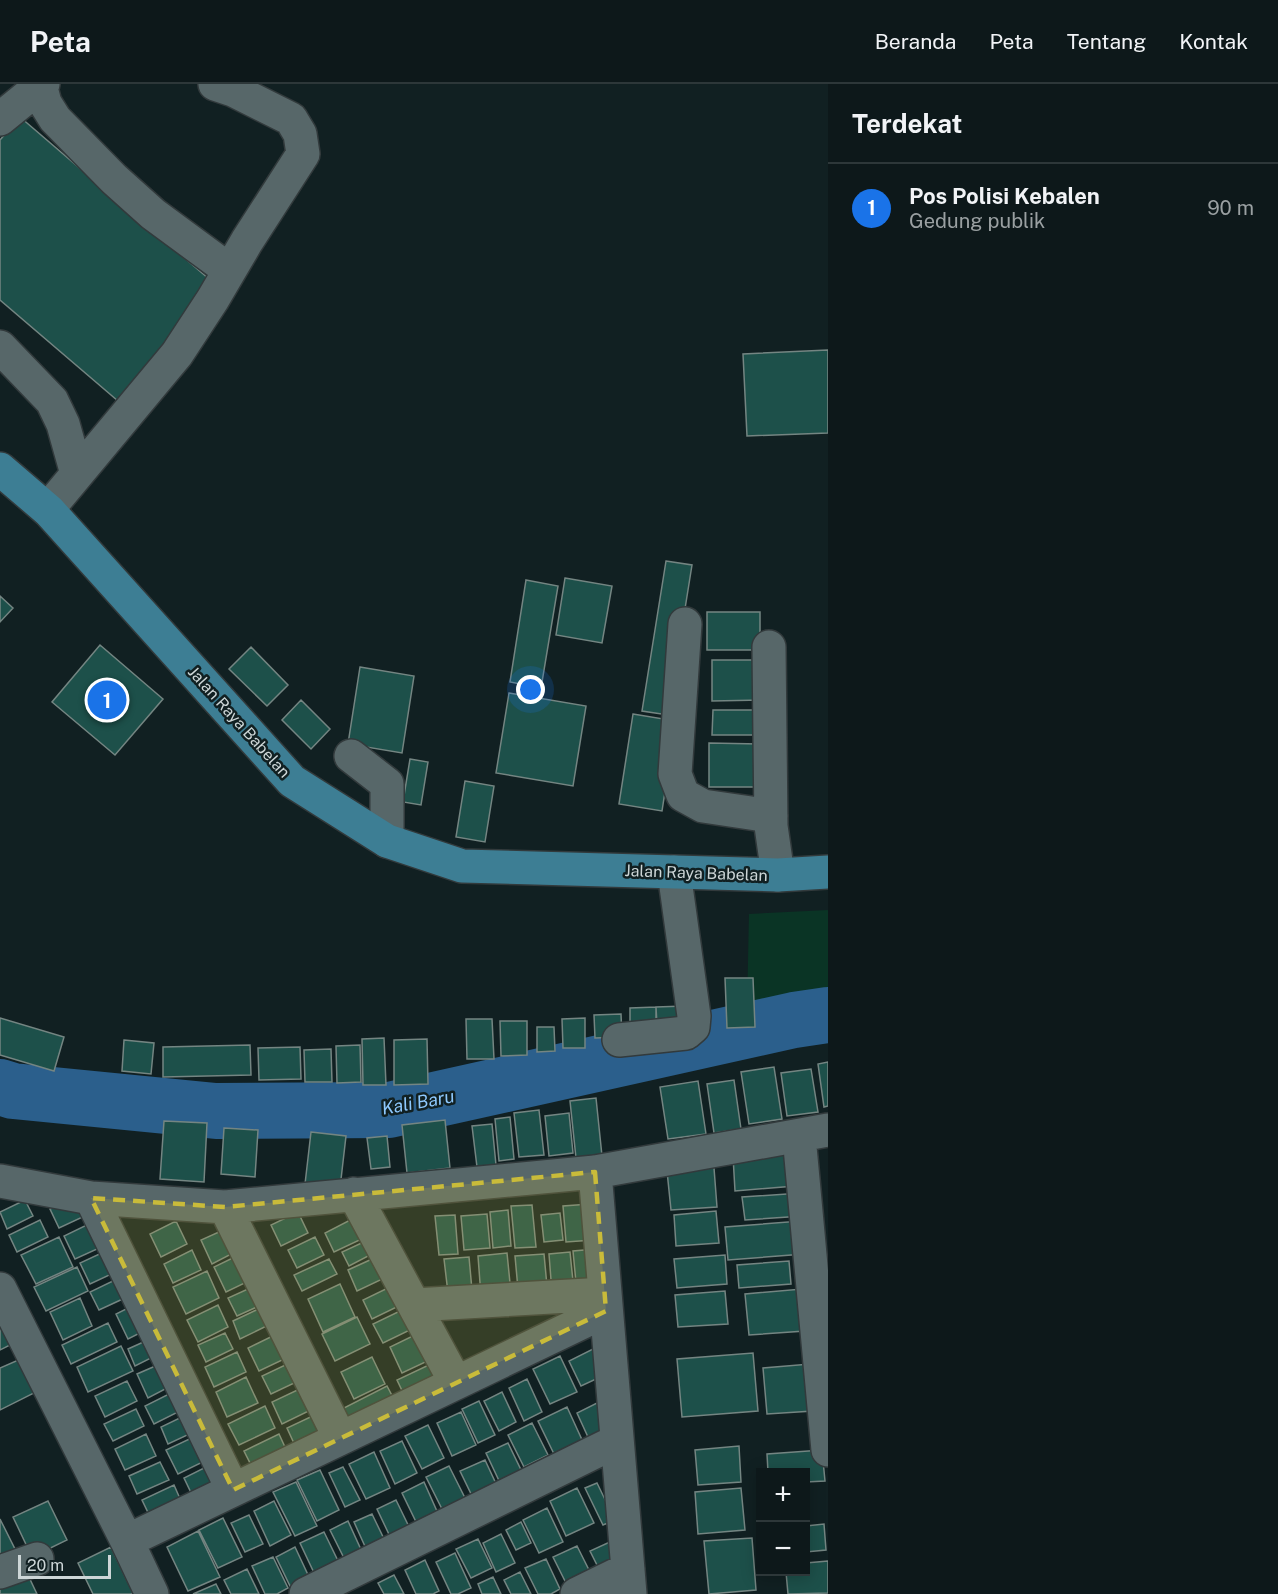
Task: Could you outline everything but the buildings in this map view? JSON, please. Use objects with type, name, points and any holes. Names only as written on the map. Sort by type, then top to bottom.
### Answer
[{"type":"main road","name":"Jalan Raya Babelan","points":[[0,469],[49,511],[292,781],[387,841],[462,866],[778,875],[828,872]]},
{"type":"street","points":[[0,119],[41,84],[45,103],[55,119],[114,179],[153,214],[230,270]]},
{"type":"street","points":[[49,511],[177,354],[303,154],[300,134],[291,119],[233,90],[215,84]]},
{"type":"street","points":[[0,347],[52,401],[63,424],[77,474]]},
{"type":"street","points":[[685,624],[675,774],[683,795],[702,806],[771,816]]},
{"type":"street","points":[[769,647],[771,816],[778,875]]},
{"type":"street","points":[[351,756],[387,784],[387,841]]},
{"type":"street","points":[[619,1040],[686,1033],[693,1027],[694,1016],[674,872]]},
{"type":"street","points":[[0,1181],[91,1198],[225,1207],[595,1172],[813,1133],[828,1450]]},
{"type":"street","points":[[577,1594],[629,1582],[595,1172]]},
{"type":"street","points":[[354,1194],[456,1383]]},
{"type":"street","points":[[91,1198],[232,1490]]},
{"type":"street","points":[[225,1207],[340,1438]]},
{"type":"street","points":[[0,1289],[152,1594]]},
{"type":"street","points":[[414,1305],[605,1303]]},
{"type":"street","points":[[127,1541],[456,1383],[605,1303]]},
{"type":"street","points":[[306,1594],[617,1441]]},
{"type":"street","points":[[0,1572],[38,1559]]},
{"type":"highlighted area","points":[[595,1172],[606,1311],[233,1490],[91,1198],[225,1207]]},
{"type":"green space","points":[[828,910],[828,998],[747,1010],[749,914]]},
{"type":"waterway","name":"Kali Baru","points":[[0,1087],[13,1091],[216,1111],[389,1110],[794,1020],[828,1015]]},
{"type":"place","name":"Pos Polisi Kebalen","points":[[107,700]]}]
